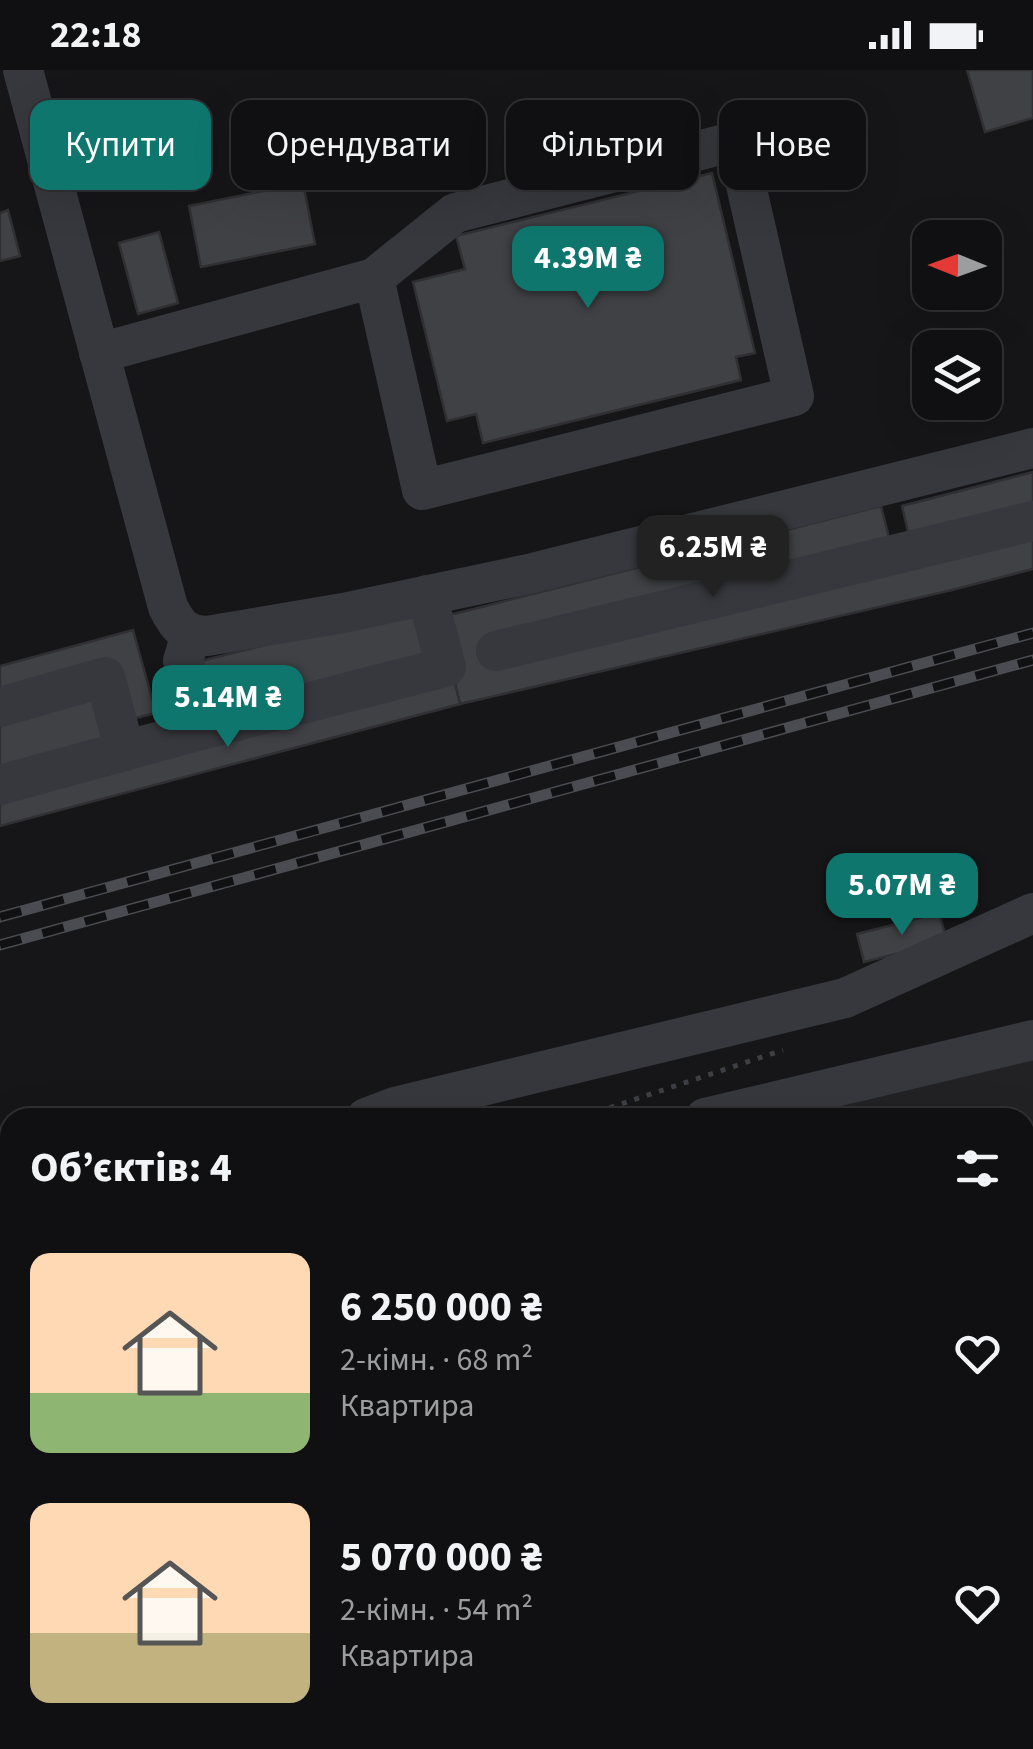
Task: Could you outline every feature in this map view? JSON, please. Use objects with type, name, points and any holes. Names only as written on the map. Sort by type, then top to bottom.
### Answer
[{"type":"street","points":[[22,70],[168,606],[176,622],[191,634],[207,636],[343,613],[533,573],[1033,448]]},
{"type":"street","points":[[99,353],[374,278],[455,213],[736,141],[794,396],[422,490],[374,278]]},
{"type":"street","points":[[496,651],[1033,521]]},
{"type":"street","points":[[0,786],[446,667],[427,595]]},
{"type":"street","points":[[191,634],[184,661],[201,730]]},
{"type":"street","points":[[0,707],[105,678],[125,751]]},
{"type":"street","points":[[395,1108],[844,998],[1033,913]]},
{"type":"street","points":[[746,1108],[1033,1040]]},
{"type":"path","points":[[609,1108],[798,1045]]},
{"type":"shaded area","points":[[1033,1054],[1033,1108],[835,1108]]},
{"type":"building","points":[[967,70],[1033,70],[1033,118],[985,132]]},
{"type":"building","points":[[712,173],[755,353],[736,357],[741,380],[483,443],[476,414],[447,421],[413,282],[465,269],[456,236],[643,190],[699,190],[699,176]]},
{"type":"building","points":[[268,190],[304,190],[315,244],[201,267],[189,206]]},
{"type":"building","points":[[8,210],[20,256],[0,261],[0,213]]},
{"type":"building","points":[[159,232],[178,303],[138,314],[119,243]]},
{"type":"building","points":[[1033,472],[1033,504],[909,536],[902,506]]},
{"type":"building","points":[[881,506],[889,538],[1033,539],[1033,569],[460,704],[446,616]]},
{"type":"building","points":[[422,606],[435,658],[206,715],[193,663]]},
{"type":"building","points":[[133,630],[156,713],[128,720],[113,666],[0,696],[0,666]]},
{"type":"building","points":[[453,675],[460,704],[0,826],[0,795]]},
{"type":"building","points":[[95,690],[110,742],[0,772],[0,716]]},
{"type":"building","points":[[939,913],[947,941],[864,962],[857,934]]},
{"type":"railway","points":[[0,917],[1033,633]]},
{"type":"railway","points":[[0,945],[1033,660]]}]
